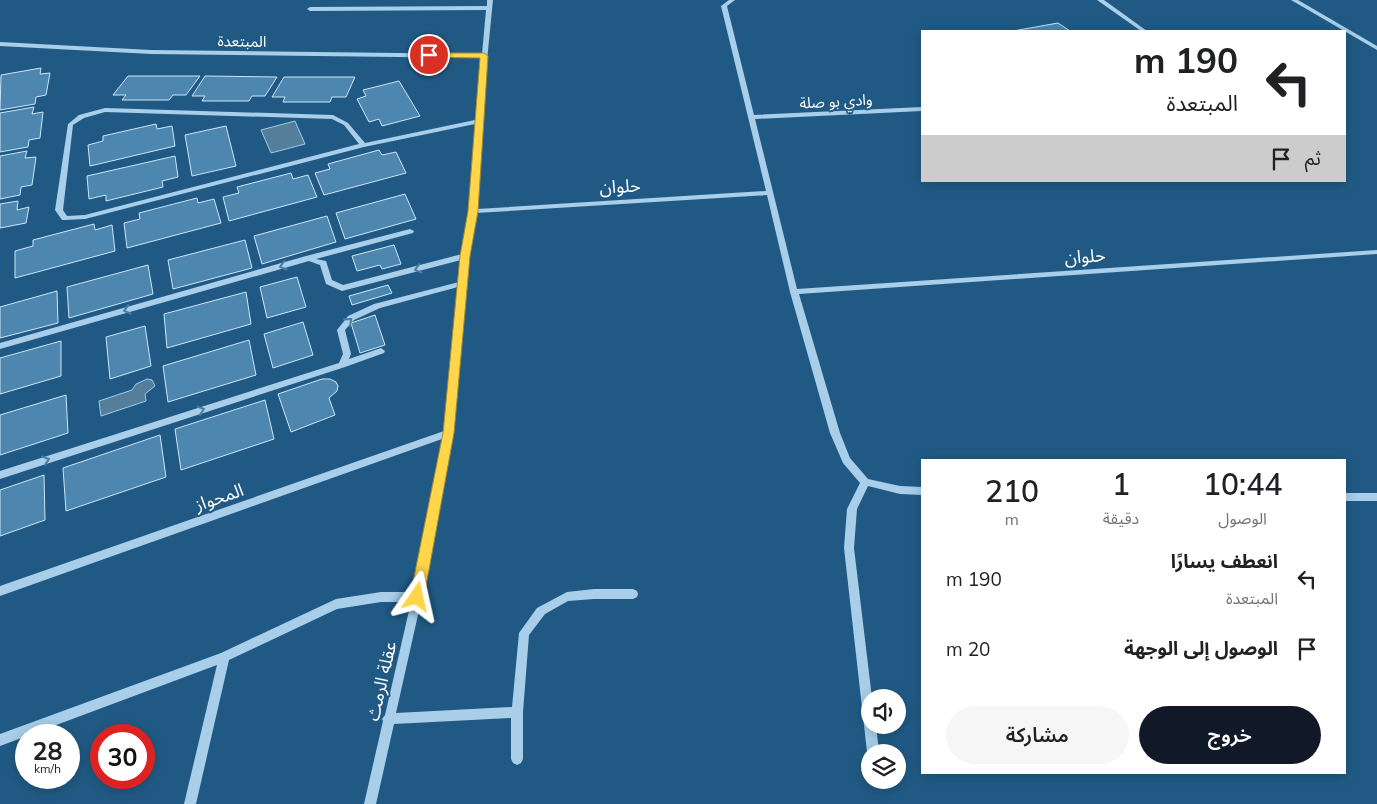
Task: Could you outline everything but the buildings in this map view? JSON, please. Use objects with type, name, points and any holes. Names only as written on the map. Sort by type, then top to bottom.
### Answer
[{"type":"street","points":[[732,0],[724,6],[794,292],[834,433],[846,460],[865,482],[900,490],[921,491]]},
{"type":"street","points":[[1100,0],[1143,30]]},
{"type":"street","points":[[1294,0],[1346,30]]},
{"type":"street","points":[[310,9],[489,4]]},
{"type":"street","name":"عقلة الرمث","points":[[370,804],[417,597],[448,433],[465,256],[473,211],[478,121],[489,4]]},
{"type":"street","points":[[1346,30],[1377,48]]},
{"type":"street","name":"المبتعدة","points":[[0,44],[160,52],[484,56]]},
{"type":"street","name":"وادي بو صلة","points":[[751,117],[921,109]]},
{"type":"street","points":[[363,145],[346,124],[333,118],[105,110],[87,113],[76,118],[70,125],[59,210],[65,218],[85,217],[363,145],[478,121]]},
{"type":"street","name":"حلوان","points":[[473,211],[769,194]]},
{"type":"street","points":[[0,346],[410,231]]},
{"type":"street","name":"حلوان","points":[[794,292],[1377,252]]},
{"type":"street","points":[[309,258],[322,263],[329,282],[342,288],[465,256]]},
{"type":"street","points":[[342,365],[347,354],[341,330],[351,318],[377,306],[463,284]]},
{"type":"street","points":[[0,475],[381,351]]},
{"type":"street","name":"المحواز","points":[[0,591],[448,433]]},
{"type":"street","points":[[865,482],[852,509],[849,548],[872,744]]},
{"type":"street","points":[[1346,497],[1377,497]]},
{"type":"street","points":[[517,759],[517,712],[524,633],[541,611],[567,597],[594,594],[633,594]]},
{"type":"street","points":[[0,740],[224,657],[336,604],[381,597],[417,597]]},
{"type":"street","points":[[190,804],[224,657]]},
{"type":"street","points":[[388,719],[517,712]]},
{"type":"water","points":[[295,121],[305,144],[271,153],[261,130]]},
{"type":"water","points":[[147,379],[152,380],[155,386],[145,394],[146,401],[101,416],[99,401],[132,390],[136,384]]},
{"type":"route","points":[[417,597],[448,433],[465,256],[473,211],[484,56],[429,55]]}]
